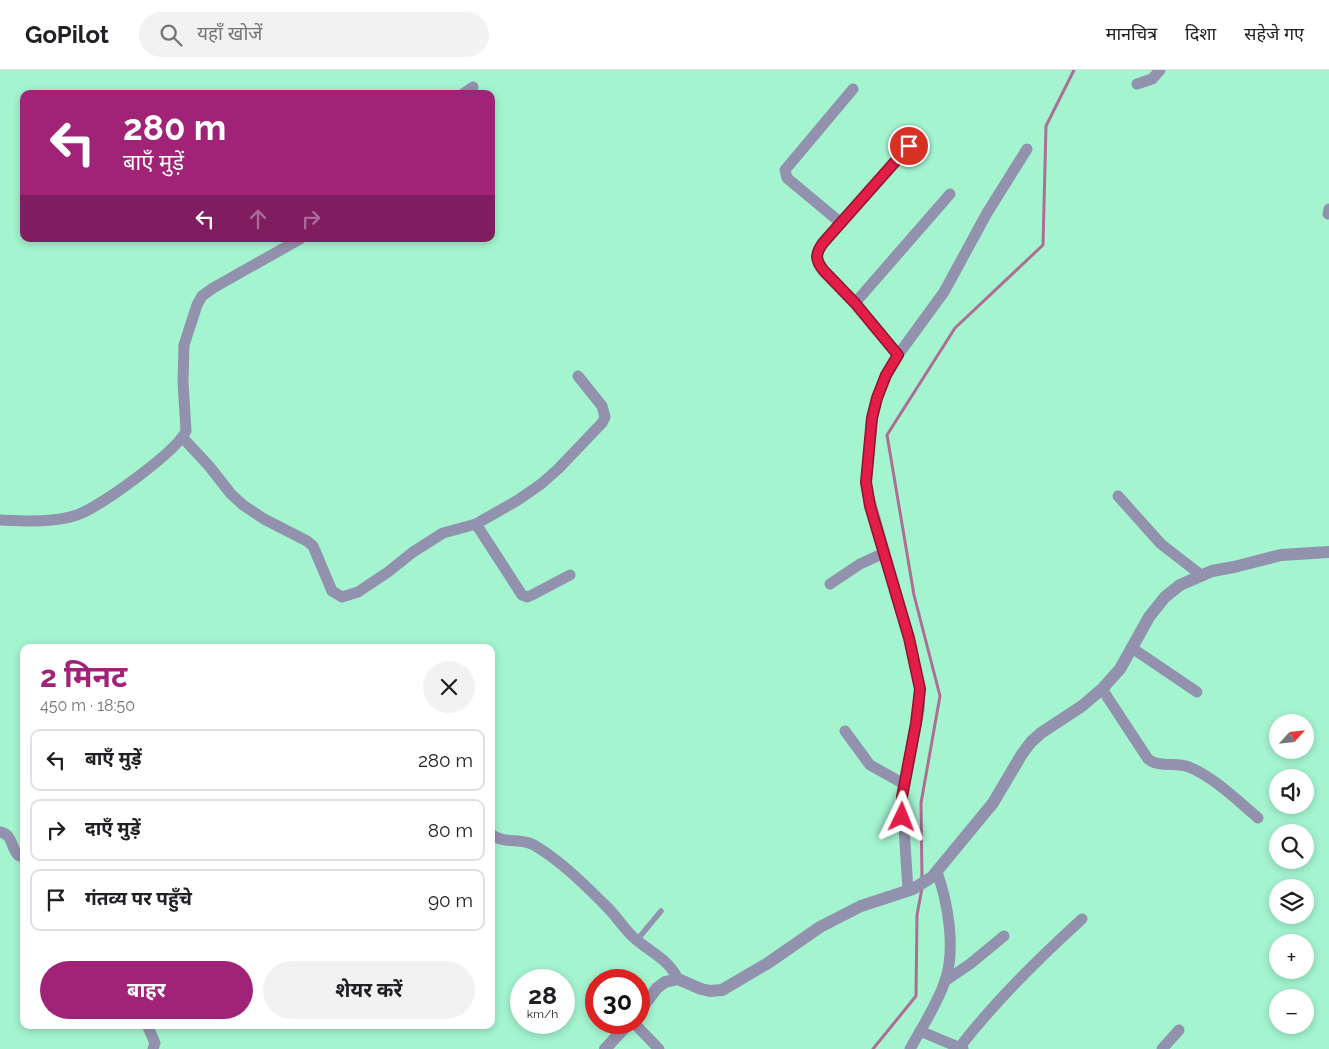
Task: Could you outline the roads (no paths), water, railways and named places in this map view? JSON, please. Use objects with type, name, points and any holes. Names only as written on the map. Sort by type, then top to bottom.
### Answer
[{"type":"street","points":[[1137,84],[1152,79],[1160,70]]},
{"type":"street","points":[[469,90],[473,87]]},
{"type":"street","points":[[841,222],[787,178],[785,170],[853,89]]},
{"type":"street","points":[[898,355],[855,303],[819,266],[816,252],[909,146]]},
{"type":"street","points":[[911,890],[902,817],[902,797],[920,689],[909,638],[868,494],[867,467],[872,418],[886,375],[898,355],[944,292],[983,220],[1027,149]]},
{"type":"street","points":[[855,303],[950,194]]},
{"type":"street","points":[[0,520],[49,519],[78,515],[110,496],[145,471],[183,438],[186,431],[183,382],[184,345],[197,305],[208,291],[295,242]]},
{"type":"street","points":[[183,438],[209,466],[231,494],[243,505],[313,546],[328,585],[337,595],[347,596],[358,592],[388,572],[412,552],[443,533],[476,524],[518,500],[541,484],[570,458],[602,423],[605,416],[602,406],[578,376]]},
{"type":"street","points":[[1118,496],[1161,544],[1201,575]]},
{"type":"street","points":[[476,524],[522,596],[532,595],[570,575]]},
{"type":"street","points":[[650,997],[657,988],[672,979],[678,979],[710,991],[722,990],[820,927],[861,906],[911,890],[935,874],[993,803],[1031,742],[1041,732],[1082,706],[1102,689],[1120,669],[1148,618],[1165,597],[1180,585],[1212,571],[1281,555],[1329,552]]},
{"type":"street","points":[[830,584],[860,564],[884,553]]},
{"type":"street","points":[[1132,648],[1197,692]]},
{"type":"street","points":[[1102,689],[1148,759],[1157,764],[1183,765],[1198,772],[1211,779],[1258,818]]},
{"type":"street","points":[[845,731],[870,766],[904,784]]},
{"type":"street","points":[[0,832],[10,837],[12,847],[20,856]]},
{"type":"street","points":[[495,837],[500,840],[527,842],[547,854],[606,906],[637,940],[664,960],[678,979]]},
{"type":"street","points":[[910,1049],[945,981],[948,969],[949,929],[946,906],[935,874]]},
{"type":"street","points":[[920,1031],[961,1048],[978,1022],[1044,954],[1082,919]]},
{"type":"street","points":[[945,981],[970,964],[1004,936]]},
{"type":"street","points":[[149,1029],[155,1043],[154,1049]]},
{"type":"street","points":[[1162,1049],[1180,1030]]},
{"type":"street","points":[[605,1049],[620,1034]]},
{"type":"street","points":[[644,1034],[659,1049]]},
{"type":"lane","points":[[637,940],[661,911]]},
{"type":"waterway","points":[[922,879],[921,803],[940,696],[914,595],[887,435],[955,328],[1043,245],[1046,126],[1074,70]]},
{"type":"waterway","points":[[873,1049],[916,996],[917,915],[922,888]]}]
